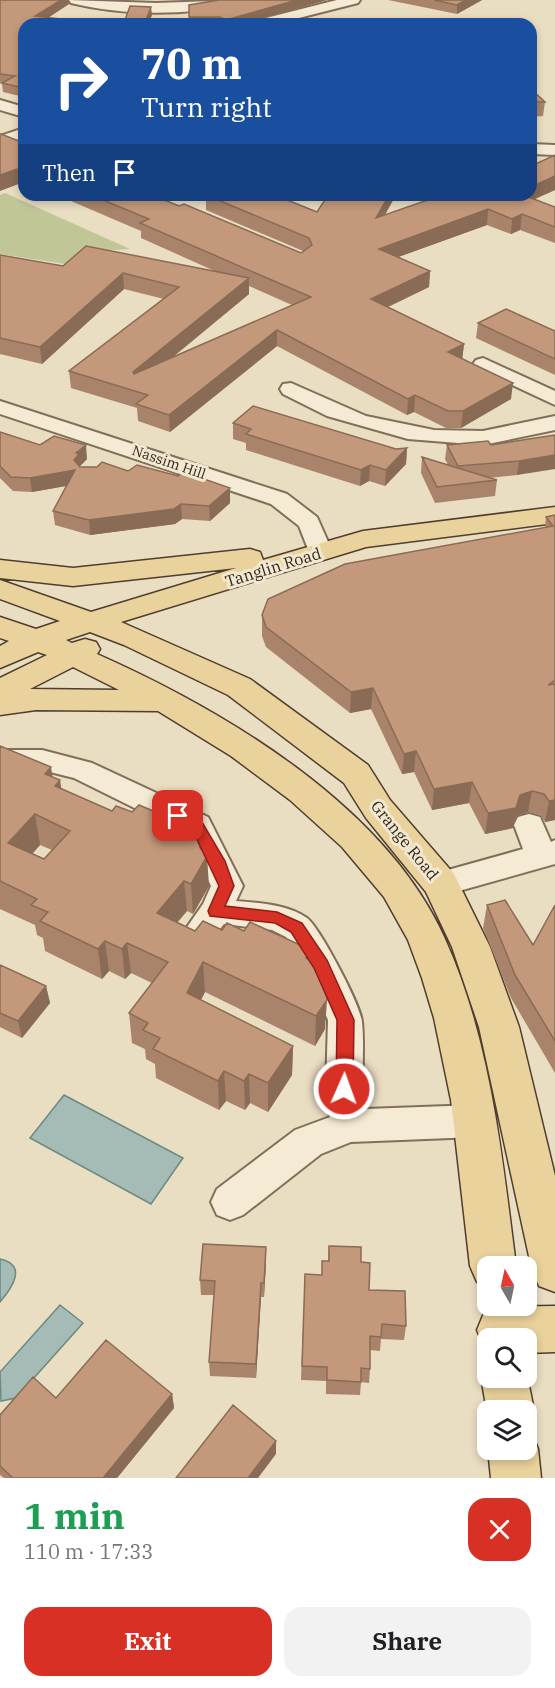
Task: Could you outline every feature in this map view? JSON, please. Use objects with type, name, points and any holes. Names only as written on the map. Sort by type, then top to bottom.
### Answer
[{"type":"main road","name":"Tanglin Road","points":[[0,658],[39,639],[112,622],[363,539],[555,515]]},
{"type":"main road","points":[[112,622],[157,587],[175,579],[250,558],[316,544],[363,539]]},
{"type":"main road","points":[[0,569],[73,577],[250,558]]},
{"type":"main road","name":"Grange Road","points":[[0,589],[112,622],[239,687],[302,731],[356,774],[378,809],[441,884],[471,947],[499,1027],[555,1270]]},
{"type":"main road","name":"Tanglin Road","points":[[0,691],[69,655],[112,622]]},
{"type":"main road","points":[[0,627],[39,639],[167,701],[266,763],[303,792],[369,853],[406,902],[426,937],[458,1024],[476,1121],[492,1256]]},
{"type":"main road","points":[[0,704],[36,699],[167,701]]},
{"type":"main road","points":[[500,1324],[555,1329]]},
{"type":"main road","points":[[514,1460],[516,1478]]},
{"type":"street","points":[[76,0],[159,8],[206,6],[236,0]]},
{"type":"street","points":[[286,18],[353,0]]},
{"type":"street","points":[[0,105],[18,110]]},
{"type":"street","points":[[3,140],[18,135]]},
{"type":"street","points":[[537,149],[555,150]]},
{"type":"street","points":[[483,364],[555,399]]},
{"type":"street","points":[[291,389],[356,420],[435,437],[485,438],[555,423]]},
{"type":"street","name":"Nassim Hill","points":[[0,406],[112,453],[279,499],[300,513],[314,528],[316,544]]},
{"type":"street","points":[[0,760],[42,760],[82,770],[197,825],[217,861],[227,886],[208,921],[277,918],[297,928],[321,965],[345,1020],[344,1089],[350,1126]]},
{"type":"street","points":[[441,884],[548,854],[529,825]]},
{"type":"street","points":[[230,1202],[308,1142],[350,1126],[476,1121]]},
{"type":"green space","points":[[5,193],[18,199],[18,201],[23,201],[130,249],[80,252],[65,264],[0,254],[0,195]]},
{"type":"water","points":[[64,1095],[183,1158],[151,1204],[30,1138]]},
{"type":"water","points":[[0,1259],[14,1266],[15,1278],[0,1302]]},
{"type":"water","points":[[60,1305],[83,1323],[16,1398],[1,1401],[0,1372]]},
{"type":"building","points":[[0,0],[61,0],[35,16],[52,18],[18,18],[18,87],[2,83],[15,76],[0,74]]},
{"type":"building","points":[[219,0],[297,0],[233,18],[189,17],[189,5]]},
{"type":"building","points":[[434,0],[466,0],[457,5]]},
{"type":"building","points":[[130,6],[151,7],[147,18],[126,18]]},
{"type":"building","points":[[537,95],[545,102],[537,102]]},
{"type":"building","points":[[0,134],[18,141],[18,169],[0,175]]},
{"type":"building","points":[[555,155],[555,176],[537,184],[537,163]]},
{"type":"building","points":[[537,200],[555,207],[555,227],[522,214],[512,219],[488,209],[379,249],[430,271],[371,299],[464,344],[448,352],[513,383],[463,411],[448,411],[415,395],[408,399],[277,330],[169,415],[136,404],[148,395],[69,371],[179,287],[123,273],[40,347],[0,338],[0,255],[63,266],[86,246],[249,278],[133,372],[134,374],[311,297],[140,223],[149,219],[106,201],[167,201],[179,206],[184,204],[301,253],[312,245],[309,238],[220,201],[290,201],[317,212],[324,201],[386,201],[376,218],[425,201]]},
{"type":"building","points":[[506,309],[555,331],[555,359],[478,323]]},
{"type":"building","points":[[253,406],[396,449],[407,448],[386,470],[370,465],[361,470],[246,434],[251,429],[233,423]]},
{"type":"building","points":[[0,432],[40,445],[54,436],[86,445],[76,453],[79,454],[74,460],[80,467],[97,467],[102,462],[128,471],[137,465],[178,476],[184,472],[230,488],[209,506],[181,504],[174,509],[89,520],[53,511],[75,470],[30,478],[11,477],[0,466]]},
{"type":"building","points":[[555,435],[555,455],[519,461],[458,466],[447,445],[488,441],[491,445]]},
{"type":"building","points":[[422,457],[497,480],[437,487]]},
{"type":"building","points":[[555,515],[555,680],[548,685],[555,684],[555,800],[549,801],[544,794],[532,791],[520,795],[516,808],[488,813],[472,782],[434,789],[416,751],[404,754],[373,688],[351,692],[266,627],[262,615],[268,599],[345,564],[553,526],[546,517]]},
{"type":"building","points":[[0,746],[51,767],[45,774],[60,780],[55,786],[112,811],[116,806],[132,812],[139,805],[193,828],[188,835],[199,840],[200,848],[207,856],[191,884],[184,881],[157,913],[195,931],[203,921],[222,930],[227,923],[244,931],[250,922],[309,949],[310,952],[306,958],[314,962],[327,991],[327,1000],[316,1016],[203,962],[187,993],[293,1046],[268,1083],[249,1074],[244,1081],[224,1071],[218,1081],[153,1049],[160,1038],[143,1030],[148,1023],[129,1013],[168,962],[127,943],[122,949],[105,941],[98,949],[40,921],[48,912],[31,905],[37,899],[0,881]],"holes":[[[35,814],[70,831],[44,859],[8,843]]]},
{"type":"building","points":[[505,900],[533,945],[555,905],[555,1041],[515,975],[487,905]]},
{"type":"building","points":[[0,965],[46,986],[18,1021],[0,1013]]},
{"type":"building","points":[[203,1244],[266,1247],[264,1283],[261,1283],[256,1364],[209,1362],[215,1281],[200,1280]]},
{"type":"building","points":[[329,1246],[361,1247],[361,1262],[370,1263],[369,1290],[405,1291],[406,1326],[382,1324],[381,1337],[370,1336],[370,1369],[361,1368],[361,1382],[327,1380],[327,1367],[302,1366],[305,1274],[322,1275],[322,1261],[329,1261]]},
{"type":"building","points":[[106,1340],[172,1394],[103,1478],[13,1478],[0,1466],[0,1415],[33,1377],[56,1398]]},
{"type":"building","points":[[233,1405],[276,1441],[248,1478],[176,1478]]},
{"type":"route","points":[[178,816],[197,825],[217,861],[227,886],[216,911],[277,918],[297,928],[321,965],[345,1020],[344,1089]]}]
